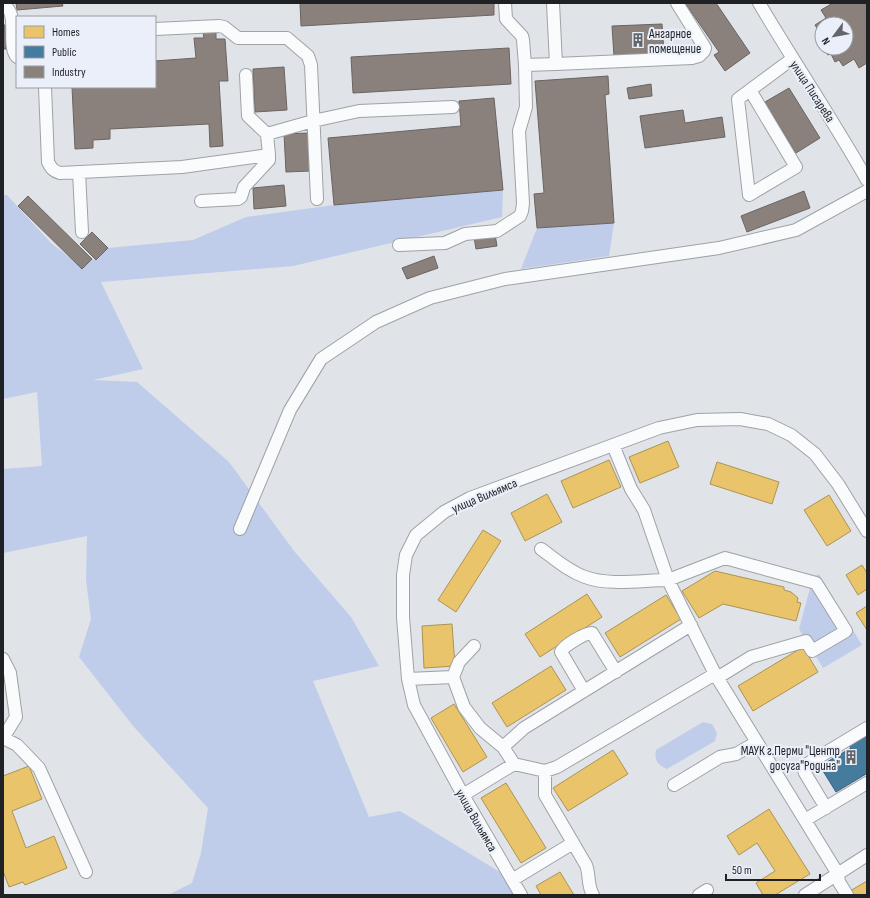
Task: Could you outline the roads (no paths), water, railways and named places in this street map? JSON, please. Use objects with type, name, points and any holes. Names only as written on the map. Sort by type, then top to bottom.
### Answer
[{"type":"street","points":[[399,245],[445,243],[465,234],[497,231],[520,216],[523,203],[519,131],[526,107],[523,40],[519,32],[506,19],[505,3]]},
{"type":"street","points":[[553,3],[556,64]]},
{"type":"street","points":[[524,65],[692,58],[698,56],[704,51],[705,48],[677,3]]},
{"type":"street","name":"улица Писарева","points":[[759,3],[867,180]]},
{"type":"street","points":[[3,6],[9,10],[11,16],[13,50],[16,55]]},
{"type":"street","points":[[156,29],[219,26],[224,27],[238,38],[287,38],[304,53],[310,61],[317,199]]},
{"type":"street","points":[[750,90],[796,166],[749,195],[738,99],[792,58]]},
{"type":"street","points":[[201,202],[238,199],[241,197],[244,187],[269,160],[268,134],[248,116],[246,75]]},
{"type":"street","points":[[45,88],[48,162],[51,168],[60,173],[182,167],[268,155]]},
{"type":"street","points":[[268,134],[313,121],[358,111],[453,107]]},
{"type":"street","points":[[79,172],[82,232]]},
{"type":"street","points":[[240,529],[290,410],[321,359],[376,322],[430,298],[505,278],[719,248],[796,230],[867,191]]},
{"type":"street","name":"улица Вильямса","points":[[521,895],[463,795],[414,705],[408,679],[402,617],[403,575],[406,555],[416,535],[444,512],[470,498],[659,428],[697,420],[740,419],[768,424],[791,435],[815,454],[838,484],[867,531]]},
{"type":"street","points":[[613,445],[631,489],[644,510],[668,580],[716,676],[838,874],[839,882],[847,895]]},
{"type":"street","points":[[463,795],[514,764],[545,771],[557,767],[751,657],[806,641],[812,651],[846,631],[816,583],[725,558],[668,580],[610,581],[586,577],[563,566],[541,549]]},
{"type":"street","points":[[503,747],[524,728],[691,625]]},
{"type":"street","points":[[584,691],[561,652],[562,649],[586,634],[592,633],[616,672]]},
{"type":"street","points":[[474,646],[458,662],[453,677],[464,707],[480,728],[503,747],[514,764]]},
{"type":"street","points":[[3,659],[10,673],[16,717],[3,738],[17,746],[38,768],[86,872]]},
{"type":"street","points":[[408,679],[453,677]]},
{"type":"street","points":[[826,808],[805,773],[804,766],[867,728]]},
{"type":"street","points":[[674,785],[720,757],[736,754],[757,742]]},
{"type":"street","points":[[545,771],[545,795],[586,864],[589,872],[589,886],[593,895]]},
{"type":"street","points":[[805,820],[867,783]]},
{"type":"street","points":[[512,880],[574,843]]},
{"type":"street","points":[[805,895],[867,855]]},
{"type":"place","name":"Ангарное помещение","points":[[638,40]]},
{"type":"place","name":"МАУК г.Перми \"Центр досуга\"Родина\"","points":[[851,757]]}]
